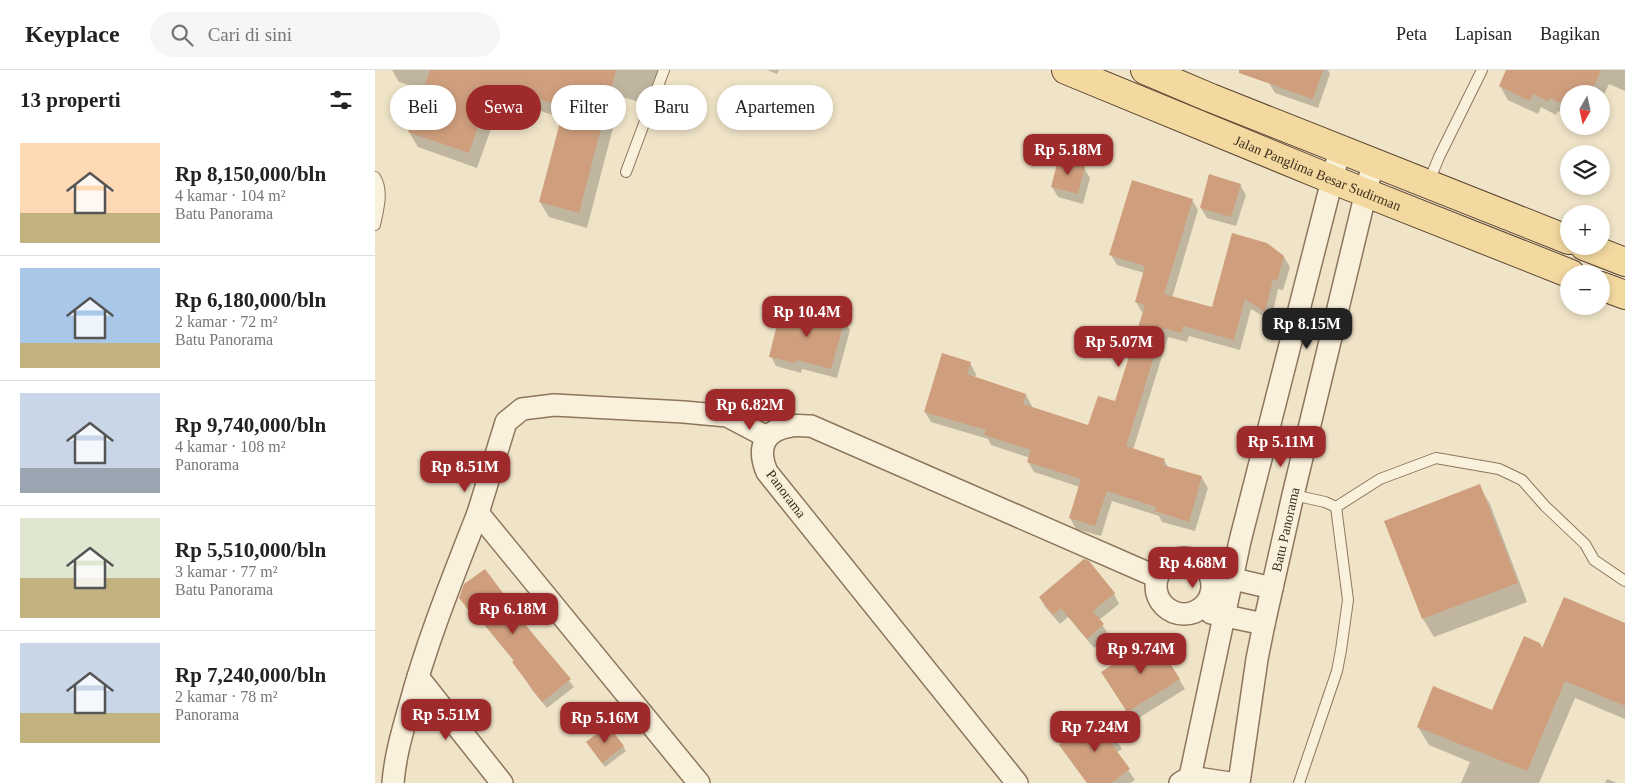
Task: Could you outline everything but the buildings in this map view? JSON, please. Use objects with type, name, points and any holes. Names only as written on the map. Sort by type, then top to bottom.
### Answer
[{"type":"main road","name":"Jalan Panglima Besar Sudirman","points":[[1066,70],[1367,194],[1560,270]]},
{"type":"main road","points":[[1145,70],[1560,236]]},
{"type":"main road","points":[[1607,255],[1625,262]]},
{"type":"main road","points":[[1610,289],[1625,295]]},
{"type":"street","points":[[1230,783],[1187,781],[1231,578],[1339,149]]},
{"type":"street","name":"Batu Panorama","points":[[1239,783],[1264,624],[1373,163]]},
{"type":"street","points":[[393,783],[395,760],[428,644],[478,513],[506,422],[523,409],[554,405],[727,416],[767,437],[777,430],[791,426],[811,426],[1157,576]]},
{"type":"street","name":"Panorama","points":[[767,437],[761,454],[767,472],[1017,783]]},
{"type":"street","points":[[478,513],[699,783]]},
{"type":"street","points":[[1182,558],[1193,559],[1203,565],[1209,574],[1212,584],[1211,595],[1205,604],[1196,611],[1185,614],[1175,613],[1165,607],[1159,598],[1156,587],[1157,576],[1163,567],[1172,560],[1182,558]]},
{"type":"street","points":[[1209,574],[1272,588]]},
{"type":"street","points":[[1196,611],[1264,624]]},
{"type":"street","points":[[418,677],[502,783]]},
{"type":"lane","points":[[627,172],[665,70]]},
{"type":"lane","points":[[1428,184],[1439,157],[1483,70]]},
{"type":"lane","points":[[375,177],[379,187],[380,200],[375,225]]},
{"type":"lane","points":[[1336,507],[1380,479],[1436,458],[1499,469],[1522,480],[1545,506],[1585,544],[1594,560],[1625,581]]},
{"type":"lane","points":[[1293,495],[1325,502],[1336,507]]},
{"type":"lane","points":[[1299,783],[1337,671],[1348,600],[1336,507]]}]
